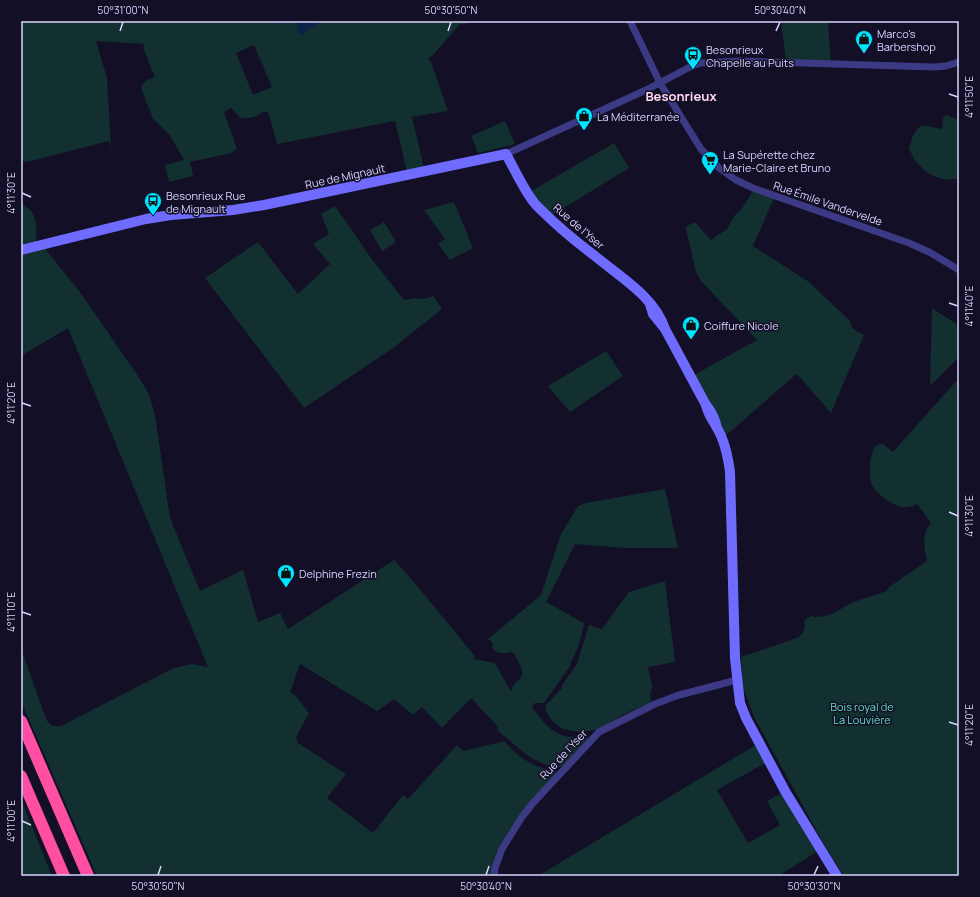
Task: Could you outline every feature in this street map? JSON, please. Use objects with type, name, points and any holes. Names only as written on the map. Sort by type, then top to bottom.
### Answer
[{"type":"highway","points":[[21,721],[88,876]]},
{"type":"highway","points":[[21,776],[64,876]]},
{"type":"street","name":"Rue Émile Vandervelde","points":[[630,21],[660,83],[701,148],[714,164],[736,180],[753,188],[909,243],[931,253],[959,270]]},
{"type":"street","name":"Rue de Mignault","points":[[21,250],[171,215],[233,210],[264,205],[506,154],[660,83],[692,66],[709,62],[740,61],[934,67],[946,66],[959,62]]},
{"type":"street","name":"Rue de l'Yser","points":[[506,154],[536,205],[594,256],[633,287],[650,304],[653,314],[665,330],[716,421],[717,428],[726,450],[730,472],[737,680],[740,703],[746,718],[785,791],[837,876]]},
{"type":"street","name":"Rue de l'Yser","points":[[494,876],[495,868],[502,849],[522,817],[533,803],[599,732],[655,704],[679,695],[737,680]]},
{"type":"green space","points":[[21,21],[471,21],[464,25],[461,23],[428,59],[431,62],[448,111],[412,117],[424,168],[407,172],[395,121],[277,144],[268,112],[262,112],[252,117],[241,118],[231,108],[224,112],[237,149],[231,153],[190,162],[193,176],[169,182],[165,165],[184,160],[169,134],[153,119],[141,88],[146,81],[155,77],[143,48],[145,44],[96,41],[107,78],[111,149],[109,141],[27,162],[21,161]],"holes":[[[254,45],[272,87],[253,95],[236,53]]]},
{"type":"green space","points":[[781,21],[828,21],[831,63],[786,62]]},
{"type":"green space","points":[[946,115],[957,119],[959,123],[959,178],[948,180],[938,178],[923,169],[916,162],[909,149],[913,136],[919,127],[922,125],[942,129],[943,118]]},
{"type":"green space","points":[[505,121],[515,144],[478,153],[471,136]]},
{"type":"green space","points":[[614,143],[629,168],[549,217],[528,193]]},
{"type":"green space","points":[[753,191],[774,198],[753,246],[809,282],[850,321],[852,328],[864,335],[831,413],[797,374],[724,437],[694,375],[757,340],[701,281],[696,272],[686,229],[687,226],[695,222],[711,240],[727,229],[734,216],[741,210]]},
{"type":"green space","points":[[454,202],[473,248],[450,260],[438,244],[445,239],[424,210]]},
{"type":"green space","points":[[21,204],[27,207],[34,216],[36,222],[36,246],[42,245],[80,292],[149,394],[155,415],[170,518],[200,591],[243,570],[258,622],[280,613],[288,629],[394,560],[474,655],[474,659],[495,663],[511,692],[514,684],[521,677],[522,669],[512,652],[498,653],[492,647],[493,643],[488,639],[541,595],[561,534],[578,506],[586,503],[665,489],[678,548],[624,548],[575,544],[546,602],[584,623],[580,642],[570,666],[544,703],[535,703],[532,707],[553,731],[565,736],[591,738],[565,766],[556,768],[541,763],[528,756],[497,730],[498,727],[471,698],[442,728],[422,707],[413,715],[394,699],[377,711],[300,664],[290,692],[296,696],[309,713],[296,737],[298,743],[346,774],[327,798],[373,833],[403,795],[408,799],[457,745],[463,751],[505,741],[516,753],[528,762],[558,773],[520,817],[492,876],[97,876],[21,701],[21,648],[47,721],[53,726],[61,726],[174,668],[192,664],[208,667],[68,328],[21,356]]},
{"type":"green space","points":[[335,206],[371,258],[404,300],[416,298],[424,299],[433,296],[442,309],[393,348],[304,408],[205,278],[258,242],[298,294],[330,264],[313,244],[329,234],[321,214]]},
{"type":"green space","points":[[384,222],[396,242],[382,251],[370,230]]},
{"type":"green space","points":[[932,308],[959,326],[959,357],[930,386]]},
{"type":"green space","points":[[606,351],[623,376],[570,412],[548,386]]},
{"type":"green space","name":"Bois royal de La Louvière","points":[[959,378],[959,876],[844,876],[826,848],[754,717],[744,690],[741,657],[797,638],[804,631],[804,621],[811,616],[817,617],[828,615],[854,602],[887,591],[889,587],[927,561],[924,541],[926,532],[931,523],[917,504],[908,507],[898,506],[884,498],[873,487],[870,479],[871,457],[874,448],[879,444],[883,444],[893,452]]},
{"type":"green space","points":[[665,581],[675,662],[648,667],[652,686],[650,696],[652,702],[624,714],[599,729],[591,731],[578,732],[563,729],[553,722],[546,712],[546,705],[562,688],[562,685],[577,664],[589,625],[602,629],[629,592]]},
{"type":"green space","points":[[759,743],[769,761],[717,790],[748,843],[780,825],[767,801],[785,791],[818,851],[778,876],[538,876]]},
{"type":"green space","points":[[21,799],[52,876],[21,876]]},
{"type":"water","points":[[284,21],[319,21],[318,24],[310,28],[302,35],[298,33],[296,22],[284,24]]},
{"type":"place","name":"Marco's Barbershop","points":[[864,54]]},
{"type":"place","name":"Besonrieux Chapelle au Puits","points":[[693,70]]},
{"type":"place","name":"La Méditerranée","points":[[584,131]]},
{"type":"place","name":"La Supérette chez Marie-Claire et Bruno","points":[[710,175]]},
{"type":"place","name":"Besonrieux Rue de Mignault","points":[[153,216]]},
{"type":"place","name":"Coiffure Nicole","points":[[691,340]]},
{"type":"place","name":"Delphine Frezin","points":[[286,588]]},
{"type":"district","name":"Besonrieux","points":[[681,96]]}]
